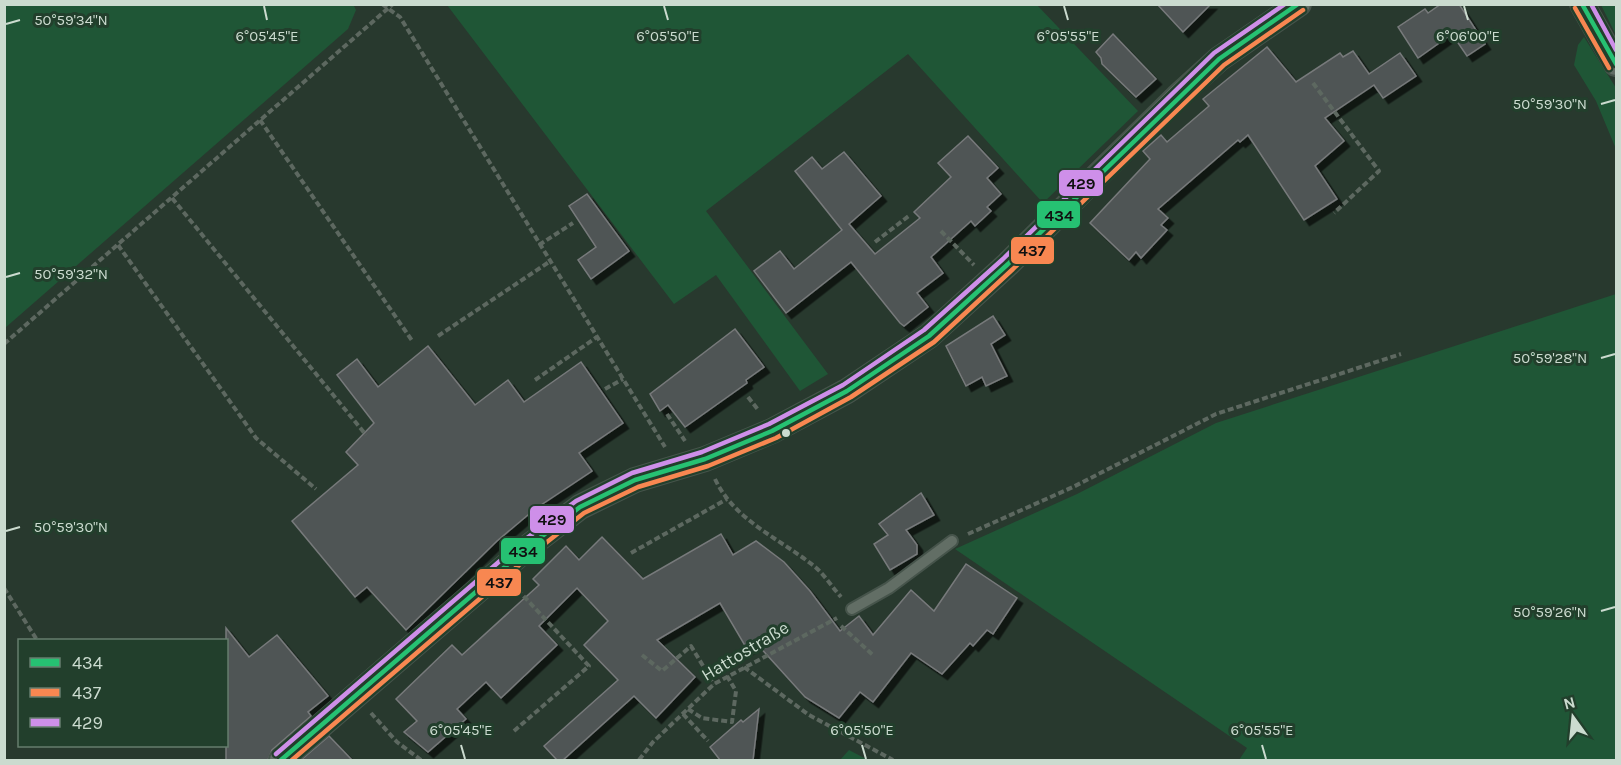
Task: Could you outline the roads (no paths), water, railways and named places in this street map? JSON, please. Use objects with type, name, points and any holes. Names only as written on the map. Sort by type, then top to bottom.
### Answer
[{"type":"street","points":[[281,760],[500,571],[580,507],[626,484],[693,462],[804,415],[886,367],[929,336],[989,282],[1185,89],[1219,59],[1299,4]]},
{"type":"street","points":[[1582,4],[1617,64]]},
{"type":"lane","points":[[852,609],[889,588],[952,541]]}]
